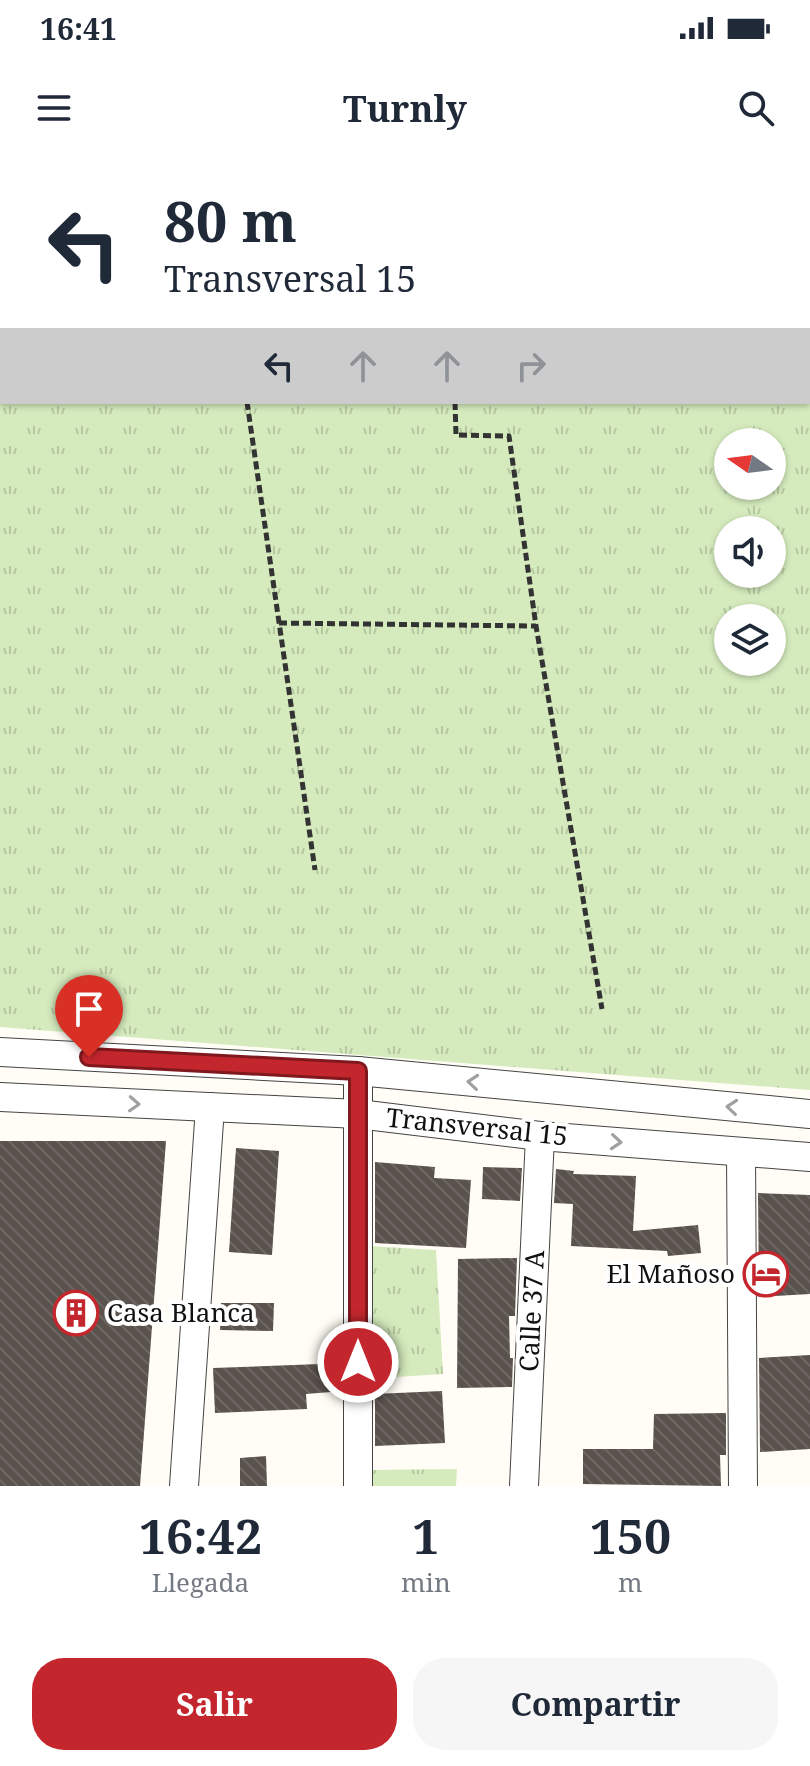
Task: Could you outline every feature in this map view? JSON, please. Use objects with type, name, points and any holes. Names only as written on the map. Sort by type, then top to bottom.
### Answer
[{"type":"street","name":"Transversal 15","points":[[0,1052],[358,1071],[810,1114]]},
{"type":"street","points":[[358,1071],[358,1486]]},
{"type":"street","name":"Transversal 15","points":[[0,1097],[358,1114],[540,1136],[810,1157]]},
{"type":"street","points":[[184,1486],[210,1107]]},
{"type":"street","name":"Calle 37 A","points":[[524,1486],[540,1136]]},
{"type":"street","points":[[741,1152],[743,1486]]},
{"type":"path","points":[[247,404],[315,870]]},
{"type":"path","points":[[455,404],[456,435],[509,436],[536,626],[602,1009]]},
{"type":"path","points":[[279,623],[536,626]]},
{"type":"green space","points":[[0,404],[810,404],[810,1090],[0,1027]]},
{"type":"green space","points":[[369,1246],[436,1250],[443,1374],[365,1379]]},
{"type":"green space","points":[[457,1469],[456,1486],[367,1486],[366,1470]]},
{"type":"building","name":"Casa Blanca","points":[[0,1141],[166,1141],[140,1486],[0,1486]]},
{"type":"building","points":[[236,1148],[279,1151],[272,1255],[229,1252]]},
{"type":"building","points":[[375,1162],[435,1167],[434,1178],[471,1180],[466,1248],[375,1243]]},
{"type":"building","points":[[483,1167],[522,1168],[520,1201],[482,1199]]},
{"type":"building","points":[[556,1169],[574,1171],[573,1174],[636,1176],[633,1231],[698,1225],[701,1253],[668,1256],[667,1251],[571,1246],[573,1204],[554,1203]]},
{"type":"building","points":[[758,1193],[810,1195],[810,1294],[759,1297]]},
{"type":"building","points":[[517,1258],[515,1316],[509,1316],[512,1387],[457,1388],[458,1259]]},
{"type":"building","points":[[221,1303],[274,1303],[273,1331],[220,1330]]},
{"type":"building","points":[[810,1355],[810,1449],[760,1452],[759,1358]]},
{"type":"building","points":[[320,1364],[319,1372],[329,1371],[331,1392],[306,1394],[307,1409],[215,1413],[213,1368]]},
{"type":"building","points":[[442,1391],[445,1443],[375,1446],[375,1394]]},
{"type":"building","points":[[726,1413],[726,1455],[720,1455],[721,1486],[583,1484],[583,1449],[653,1449],[654,1414]]},
{"type":"building","points":[[266,1456],[267,1486],[240,1486],[240,1458]]},
{"type":"place","name":"El Mañoso","points":[[766,1274]]},
{"type":"place","name":"Casa Blanca","points":[[76,1313]]},
{"type":"route","points":[[89,1057],[358,1071],[358,1362]]}]
